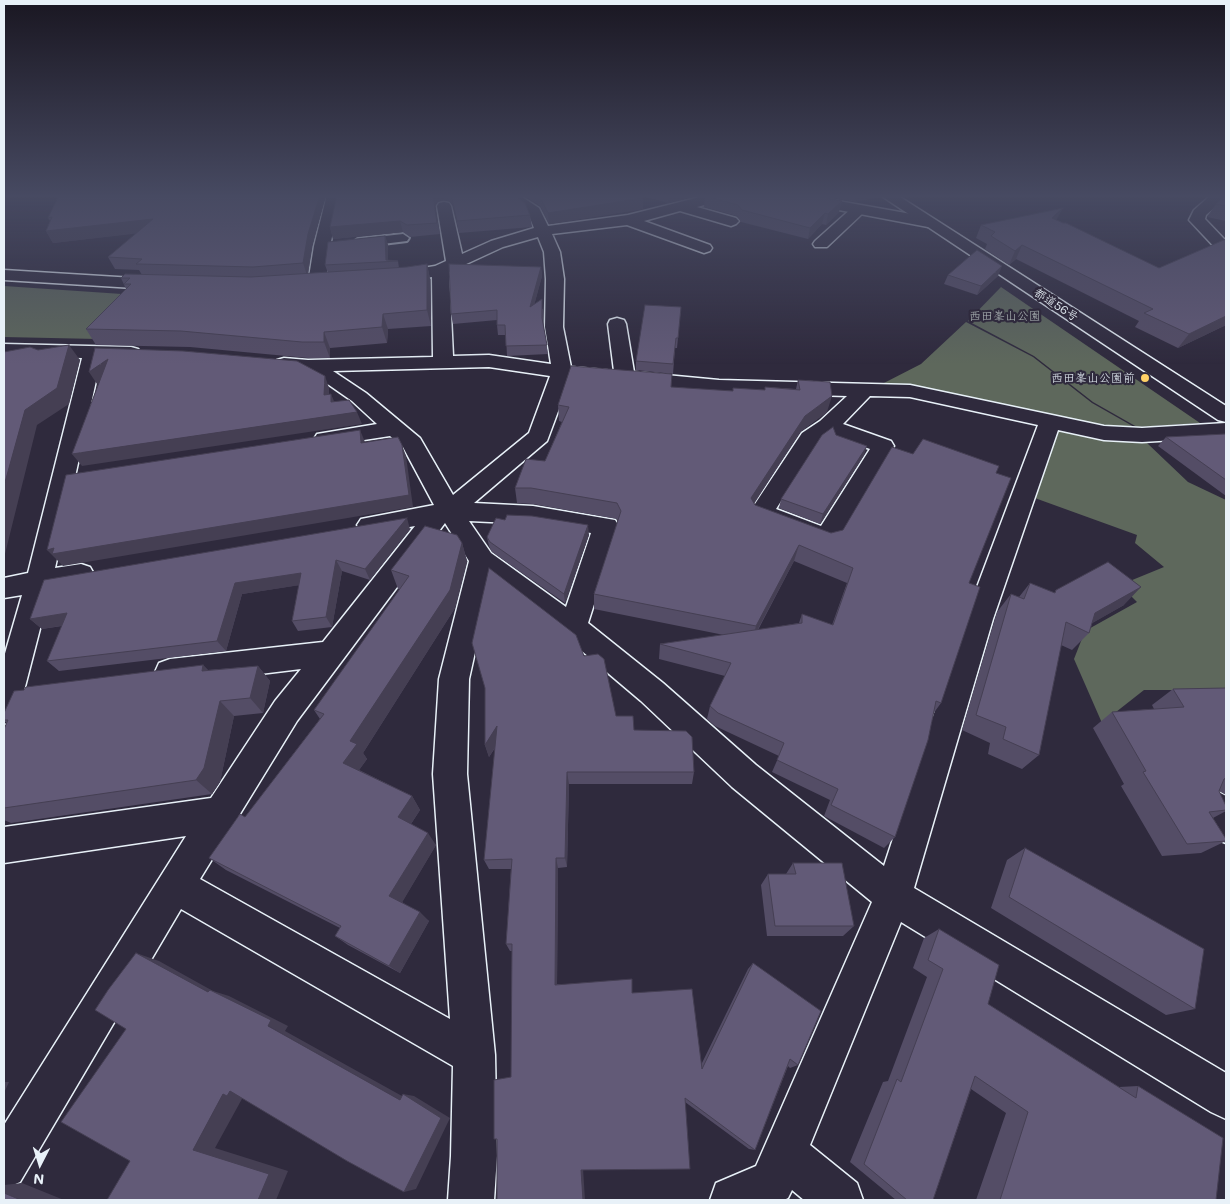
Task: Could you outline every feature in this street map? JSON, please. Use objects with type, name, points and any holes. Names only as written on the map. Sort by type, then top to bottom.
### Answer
[{"type":"street","points":[[317,283],[321,251]]},
{"type":"street","points":[[443,362],[448,251]]},
{"type":"street","points":[[374,279],[411,276],[447,266],[481,251]]},
{"type":"street","points":[[4,1166],[219,814],[286,711],[444,512],[538,436],[562,372],[554,327],[555,279],[552,251]]},
{"type":"street","name":"都道56号","points":[[973,251],[1226,415]]},
{"type":"street","points":[[4,275],[153,284]]},
{"type":"street","points":[[298,284],[336,282]]},
{"type":"street","points":[[617,324],[625,378]]},
{"type":"street","points":[[4,350],[162,354]]},
{"type":"street","points":[[6,701],[38,582],[72,478],[93,352]]},
{"type":"street","points":[[261,361],[307,366],[489,361],[562,372],[718,386],[910,391],[1104,433],[1142,435],[1226,430]]},
{"type":"street","points":[[307,366],[336,381],[359,397],[412,443],[444,512],[482,560],[573,627],[652,692],[744,776],[893,896],[1226,1097]]},
{"type":"street","points":[[828,426],[883,446],[826,538],[761,513],[810,438],[828,426],[865,389]]},
{"type":"street","points":[[733,1200],[772,1182],[893,896],[979,619],[1050,421]]},
{"type":"street","points":[[306,442],[394,428]]},
{"type":"street","points":[[350,529],[444,512],[534,515],[606,526],[573,627]]},
{"type":"street","points":[[471,1200],[474,1156],[474,1055],[450,774],[454,679],[482,560]]},
{"type":"street","points":[[4,588],[107,570]]},
{"type":"street","points":[[146,675],[330,654]]},
{"type":"street","points":[[6,701],[38,688]]},
{"type":"street","points":[[4,845],[219,814]]},
{"type":"street","points":[[175,885],[474,1055]]},
{"type":"street","points":[[785,1154],[840,1200]]},
{"type":"green space","points":[[4,286],[122,294],[98,339],[4,337]]},
{"type":"green space","name":"西田峯山公園","points":[[1001,287],[1200,423],[1137,427],[1093,402],[1034,356],[968,321]]},
{"type":"green space","points":[[966,322],[1033,357],[1092,403],[1136,428],[1087,423],[910,385],[882,384],[921,364]]},
{"type":"green space","points":[[1054,429],[1100,440],[1147,443],[1188,482],[1226,500],[1226,702],[1218,690],[1144,690],[1102,723],[1074,659],[1085,631],[1137,602],[1120,585],[1164,567],[1135,543],[1137,535],[1032,497]]},
{"type":"building","points":[[115,251],[305,251],[303,263],[253,267],[136,264],[142,259],[108,257]]},
{"type":"building","points":[[327,251],[386,251],[386,260],[398,261],[325,265]]},
{"type":"building","points":[[976,251],[979,251],[1002,266],[981,286],[948,275]]},
{"type":"building","points":[[1035,251],[1124,251],[1159,268],[1198,251],[1226,251],[1226,316],[1189,334],[1144,313],[1153,309]]},
{"type":"building","points":[[427,264],[427,310],[383,314],[382,327],[324,332],[324,342],[302,342],[181,331],[86,329],[131,284],[124,284],[130,278],[121,278],[125,274],[251,277],[407,267]]},
{"type":"building","points":[[449,264],[541,267],[530,307],[542,299],[542,318],[547,345],[506,346],[505,325],[497,325],[497,310],[451,314]]},
{"type":"building","points":[[645,305],[681,307],[673,364],[636,361]]},
{"type":"building","points":[[69,345],[57,388],[25,410],[4,486],[4,352],[30,347],[38,350]]},
{"type":"building","points":[[95,348],[183,351],[297,361],[325,376],[324,395],[331,394],[331,402],[349,400],[357,412],[72,454],[108,359],[89,372]]},
{"type":"building","points":[[571,366],[672,374],[671,387],[733,391],[733,388],[765,390],[765,387],[800,390],[798,380],[830,382],[832,396],[805,416],[751,498],[755,505],[831,533],[843,530],[892,447],[913,454],[923,439],[999,466],[996,473],[1011,478],[969,583],[980,587],[941,703],[936,701],[928,740],[895,837],[831,805],[838,789],[777,760],[784,743],[718,713],[710,706],[731,663],[660,644],[802,623],[802,614],[833,625],[853,568],[799,545],[756,626],[594,594],[621,511],[617,503],[531,488],[515,488],[526,459],[545,461],[569,407],[558,405]]},
{"type":"building","points":[[833,427],[836,435],[867,446],[823,514],[781,499],[822,435]]},
{"type":"building","points":[[360,430],[361,443],[398,437],[402,445],[409,495],[52,554],[54,548],[47,550],[66,475]]},
{"type":"building","points":[[1226,434],[1226,480],[1166,437]]},
{"type":"building","points":[[507,515],[532,516],[588,525],[564,594],[490,542],[487,537],[496,518],[505,520]]},
{"type":"building","points":[[407,518],[365,569],[336,560],[326,617],[292,621],[301,573],[235,583],[217,641],[47,661],[67,613],[30,619],[44,580]]},
{"type":"building","points":[[425,526],[457,535],[462,543],[450,590],[350,741],[357,744],[343,763],[412,796],[398,817],[428,833],[389,896],[420,912],[389,966],[335,936],[341,926],[209,858],[240,814],[245,817],[324,714],[314,710],[409,576],[391,570]]},
{"type":"building","points":[[1108,562],[1141,587],[1095,613],[1089,633],[1066,622],[1039,755],[1003,739],[1006,727],[976,715],[1011,594],[1024,599],[1030,583],[1055,593],[1056,590]]},
{"type":"building","points":[[489,568],[576,635],[584,656],[598,654],[604,659],[616,716],[633,716],[634,730],[686,731],[692,737],[694,772],[567,772],[565,858],[556,858],[555,985],[632,979],[632,993],[692,989],[702,1069],[753,963],[821,1011],[798,1065],[790,1059],[755,1150],[685,1098],[690,1169],[581,1170],[583,1200],[497,1200],[497,1139],[494,1139],[494,1080],[511,1077],[512,944],[506,944],[512,859],[484,860],[497,726],[485,745],[485,688],[472,643]]},
{"type":"building","points":[[203,665],[202,671],[258,666],[250,698],[220,701],[204,768],[196,780],[4,808],[4,729],[8,720],[4,720],[4,713],[14,691],[24,690],[26,687]]},
{"type":"building","points":[[1226,688],[1226,778],[1219,791],[1226,810],[1209,812],[1226,841],[1187,844],[1143,772],[1146,771],[1112,712],[1184,707],[1173,689]]},
{"type":"building","points":[[1025,848],[1204,949],[1195,1009],[1009,897]]},
{"type":"building","points":[[793,863],[842,863],[854,926],[775,926],[768,874],[796,874]]},
{"type":"building","points":[[939,929],[999,965],[988,1004],[1136,1098],[1138,1086],[1223,1138],[1216,1200],[1000,1200],[1028,1112],[975,1076],[933,1200],[907,1200],[864,1164],[897,1079],[901,1082],[943,969],[928,960]]},
{"type":"building","points":[[136,953],[208,992],[210,990],[271,1020],[268,1026],[400,1100],[403,1094],[441,1118],[404,1192],[347,1161],[230,1091],[227,1096],[223,1094],[193,1150],[269,1174],[258,1200],[107,1200],[130,1161],[61,1122],[126,1029],[95,1010]]},
{"type":"building","points":[[4,1193],[21,1200],[4,1200]]},
{"type":"place","name":"西田峯山公園前","points":[[1145,378]]}]
